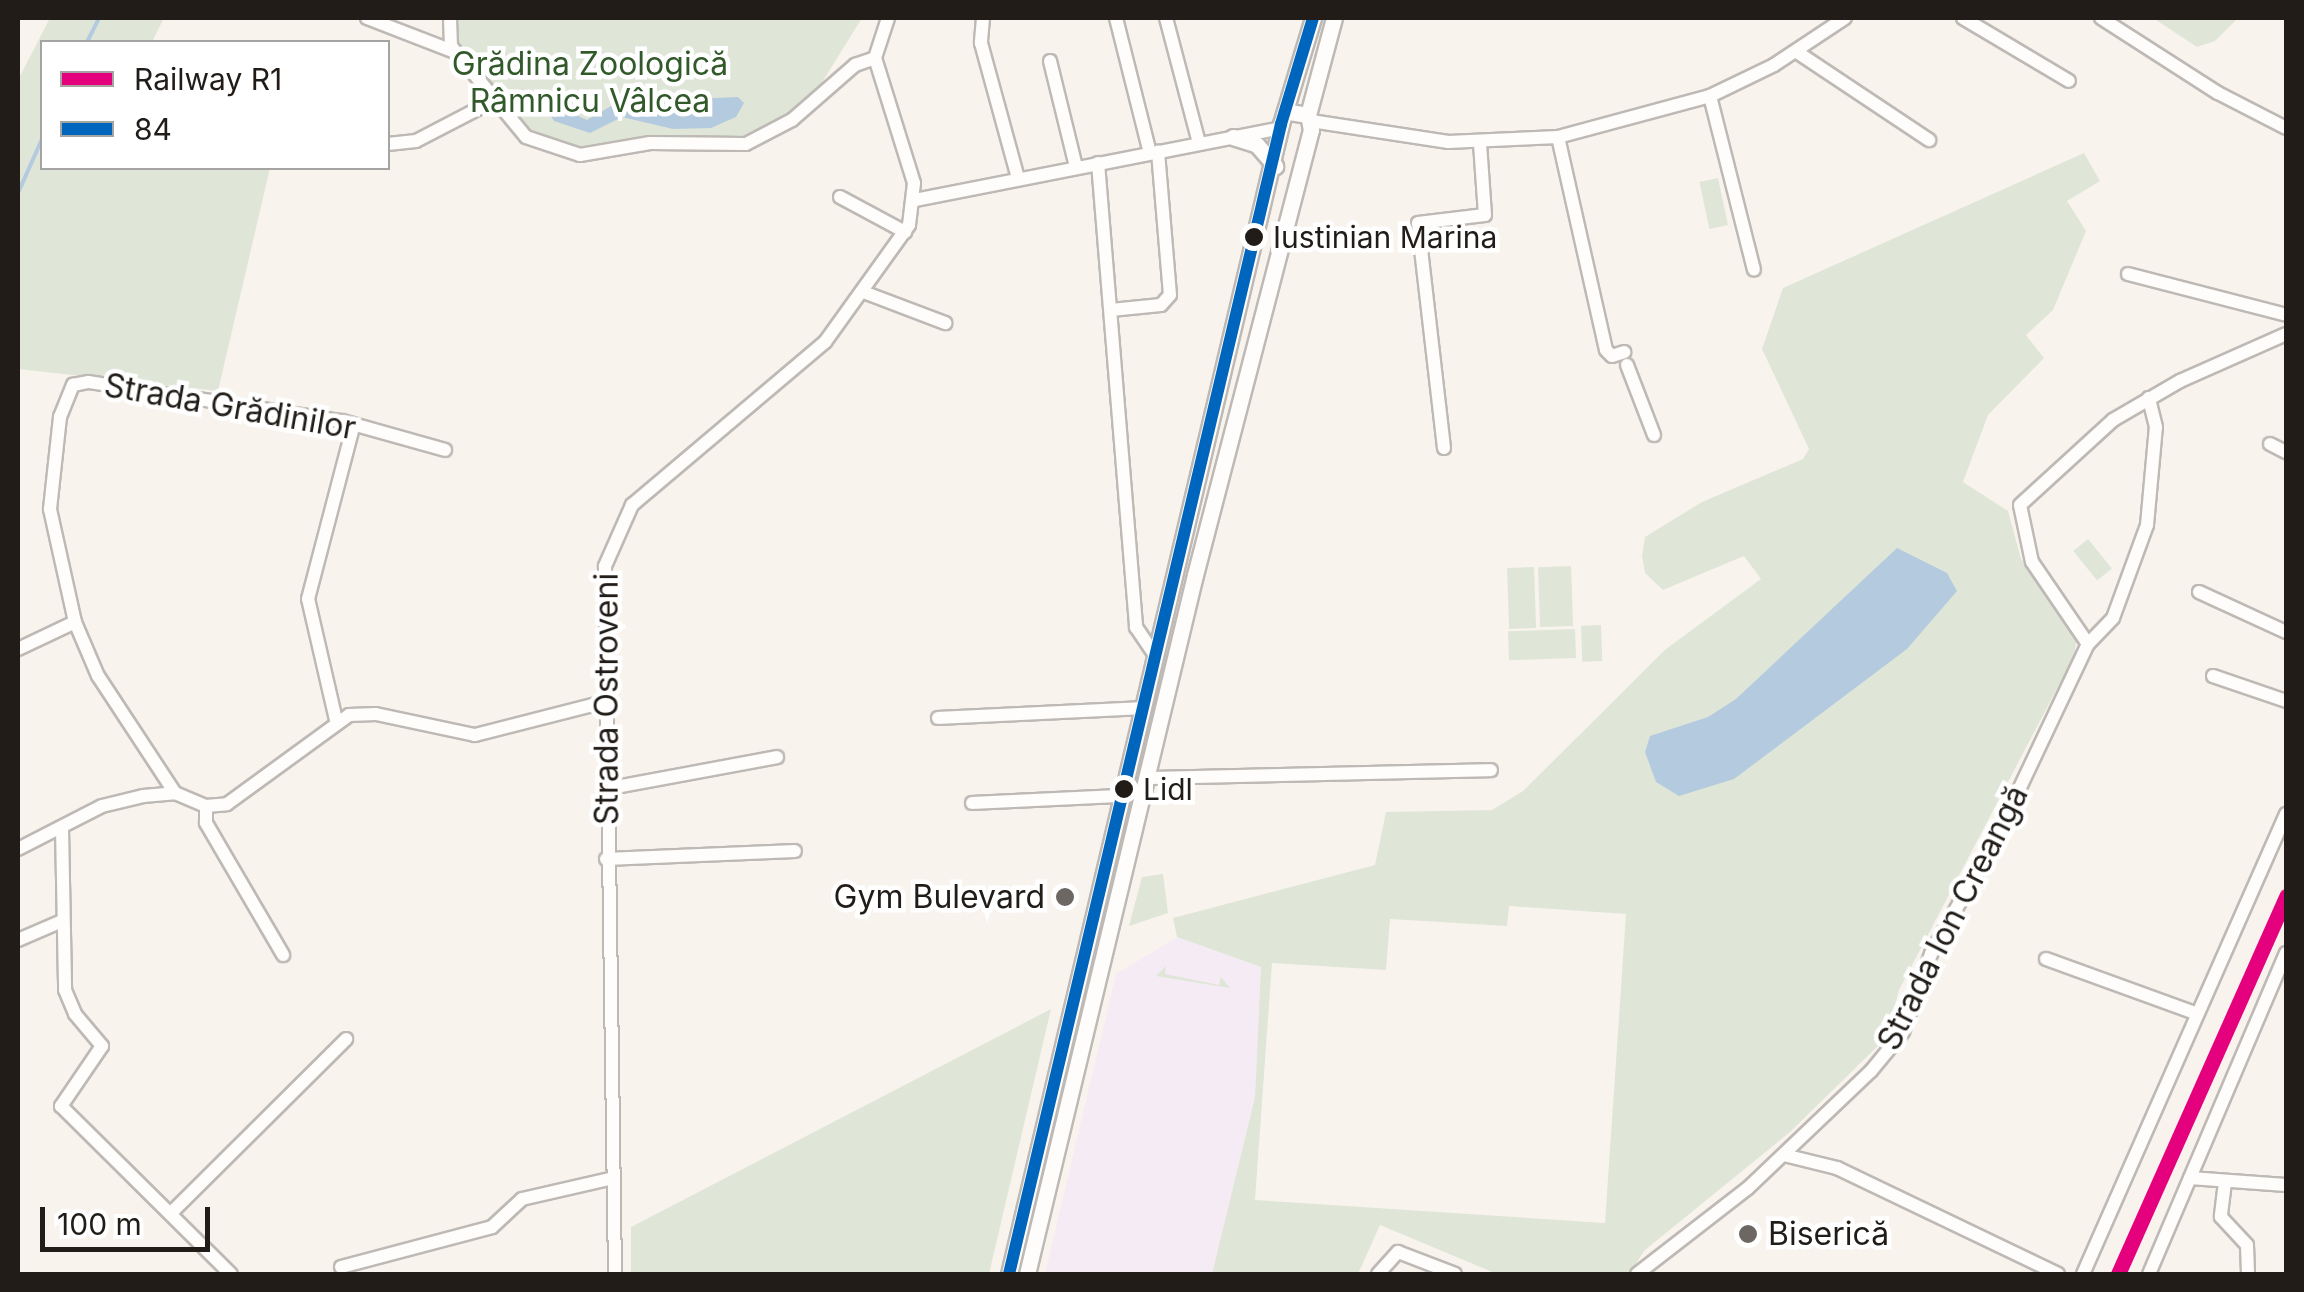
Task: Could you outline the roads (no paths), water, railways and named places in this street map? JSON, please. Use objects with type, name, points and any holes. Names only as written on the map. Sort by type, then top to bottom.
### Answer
[{"type":"main road","points":[[1009,1274],[1282,130],[1313,18]]},
{"type":"main road","points":[[1028,1274],[1334,18]]},
{"type":"main road","points":[[1289,112],[1308,127]]},
{"type":"main road","points":[[1282,130],[1294,141],[1308,127]]},
{"type":"main road","points":[[1233,137],[1256,145],[1275,166]]},
{"type":"main road","points":[[1080,974],[1099,978]]},
{"type":"street","points":[[367,18],[453,49],[533,141],[580,155],[650,143],[724,148],[770,134],[855,65],[875,58]]},
{"type":"street","points":[[450,18],[453,49]]},
{"type":"street","points":[[888,18],[875,58],[915,200],[1282,130]]},
{"type":"street","points":[[983,18],[981,43],[1018,178]]},
{"type":"street","points":[[1111,310],[1161,306],[1170,296],[1154,152],[1116,18]]},
{"type":"street","points":[[1166,18],[1199,144]]},
{"type":"street","points":[[1308,127],[1480,144],[1558,137],[1710,96],[1797,52],[1845,18]]},
{"type":"street","points":[[1963,18],[2069,81]]},
{"type":"street","points":[[2101,18],[2286,128]]},
{"type":"street","points":[[1797,52],[1929,140]]},
{"type":"street","points":[[1050,61],[1076,167]]},
{"type":"street","points":[[1710,96],[1754,270]]},
{"type":"street","points":[[390,144],[416,141],[499,98]]},
{"type":"street","points":[[1558,137],[1606,350],[1625,359],[1654,435]]},
{"type":"street","points":[[1444,448],[1418,223],[1486,215],[1480,144]]},
{"type":"street","points":[[1098,163],[1136,628],[1156,656]]},
{"type":"street","points":[[840,197],[905,232]]},
{"type":"street","name":"Strada Ostroveni","points":[[615,1274],[602,586],[624,515],[651,485],[826,342],[866,293],[905,232],[915,200]]},
{"type":"street","points":[[2128,274],[2286,315]]},
{"type":"street","points":[[866,293],[946,323]]},
{"type":"street","points":[[2088,644],[2032,562],[2020,505],[2092,437],[2149,398],[2286,334]]},
{"type":"street","name":"Strada Grădinilor","points":[[75,622],[50,509],[60,416],[73,385],[89,382],[353,428],[445,450]]},
{"type":"street","name":"Strada Ion Creangă","points":[[1637,1274],[1784,1155],[1894,1047],[1931,954],[1999,832],[2088,644],[2113,618],[2144,535],[2155,450],[2149,398]]},
{"type":"street","points":[[336,720],[308,599],[353,428]]},
{"type":"street","points":[[2270,444],[2286,452]]},
{"type":"street","points":[[2200,592],[2286,632]]},
{"type":"street","points":[[18,649],[75,622],[98,676],[175,793]]},
{"type":"street","points":[[2213,676],[2286,701]]},
{"type":"street","points":[[18,849],[102,806],[175,793],[206,806],[227,804],[254,790],[336,720],[376,714],[475,735],[604,702]]},
{"type":"street","points":[[938,718],[1144,708]]},
{"type":"street","points":[[605,789],[777,756]]},
{"type":"street","points":[[1146,778],[1491,770]]},
{"type":"street","points":[[972,804],[1123,796]]},
{"type":"street","points":[[206,806],[206,823],[283,955]]},
{"type":"street","points":[[2083,1274],[2286,814]]},
{"type":"street","points":[[62,828],[67,997],[102,1046],[61,1106],[231,1274]]},
{"type":"street","points":[[606,860],[795,851]]},
{"type":"street","points":[[18,940],[62,921]]},
{"type":"street","points":[[2149,1274],[2286,953]]},
{"type":"street","points":[[2046,959],[2195,1013]]},
{"type":"street","points":[[171,1212],[346,1040]]},
{"type":"street","points":[[1784,1155],[1824,1162],[2058,1274]]},
{"type":"street","points":[[341,1267],[492,1228],[522,1199],[614,1178]]},
{"type":"street","points":[[2190,1178],[2286,1185]]},
{"type":"street","points":[[2225,1182],[2221,1217],[2245,1240],[2248,1274]]},
{"type":"street","points":[[1378,1274],[1398,1252],[1455,1274]]},
{"type":"water","points":[[546,92],[556,92],[564,110],[587,120],[632,94],[642,93],[667,114],[690,99],[738,97],[744,103],[736,117],[711,128],[673,129],[622,117],[590,133],[554,121],[544,105]]},
{"type":"water","points":[[1897,548],[1947,573],[1957,591],[1907,649],[1734,779],[1679,796],[1656,782],[1645,752],[1650,736],[1708,717],[1736,699]]},
{"type":"waterway","points":[[88,40],[99,18]]},
{"type":"waterway","points":[[18,193],[40,144]]},
{"type":"rail line","name":"R1","points":[[2118,1274],[2286,896]]},
{"type":"place","name":"Iustinian Marina","points":[[1254,237]]},
{"type":"place","name":"Lidl","points":[[1124,789]]},
{"type":"place","name":"Gym Bulevard","points":[[1065,897]]},
{"type":"place","name":"Biserică","points":[[1748,1234]]},
{"type":"park label","name":"Grădina Zoologică Râmnicu Vâlcea","points":[[590,84]]}]
